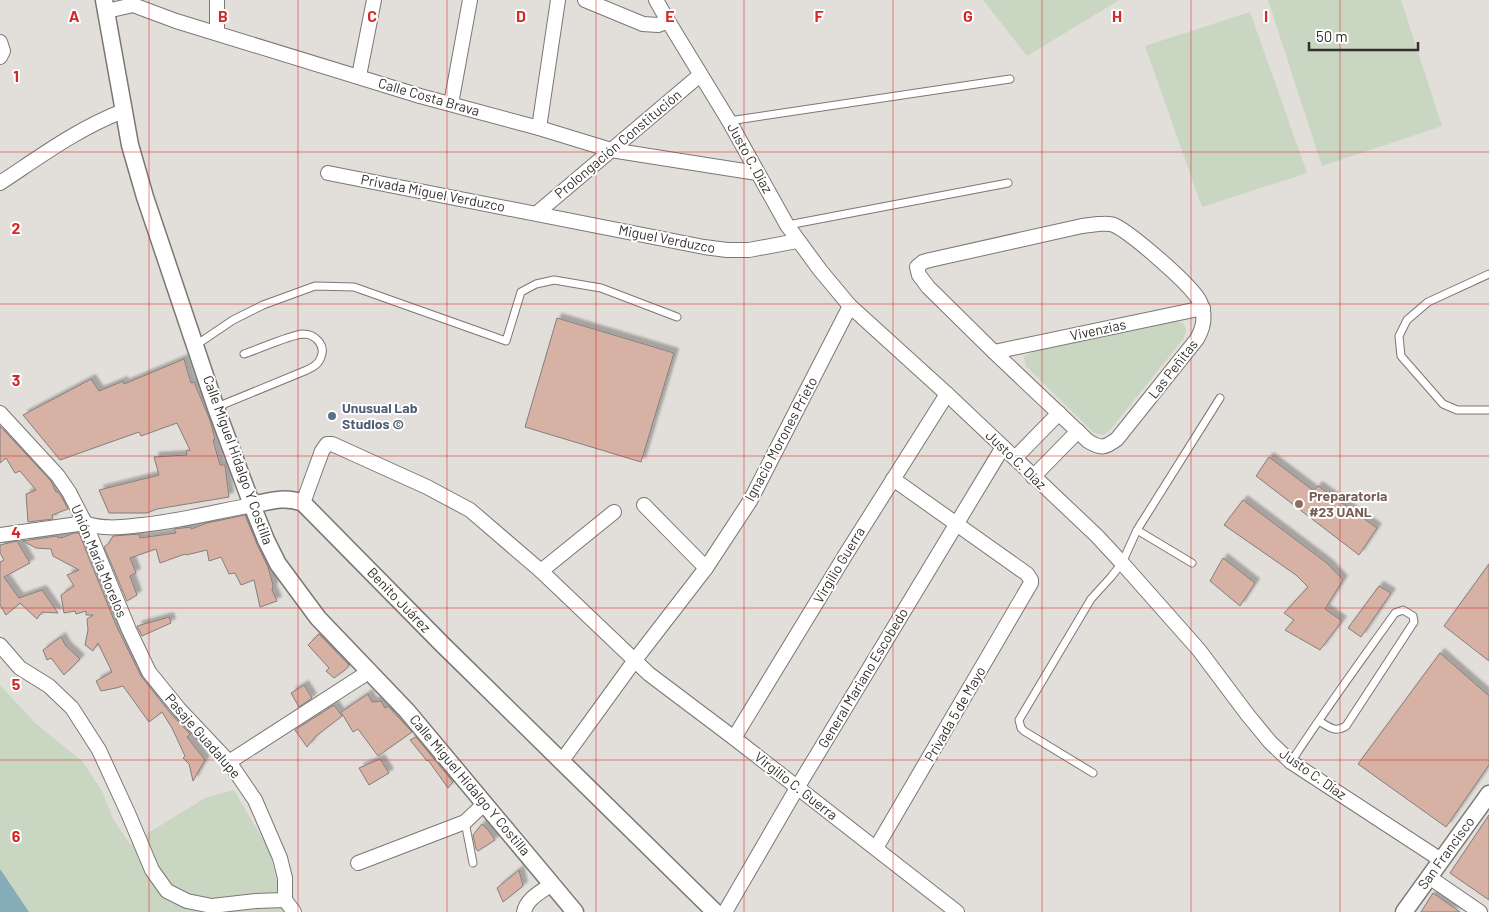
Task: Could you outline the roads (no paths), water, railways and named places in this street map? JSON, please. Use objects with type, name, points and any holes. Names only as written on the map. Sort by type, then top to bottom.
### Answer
[{"type":"street","points":[[217,0],[217,33]]},
{"type":"street","points":[[359,76],[374,0]]},
{"type":"street","points":[[451,104],[470,0]]},
{"type":"street","points":[[539,128],[558,0]]},
{"type":"street","points":[[585,0],[643,24],[658,25],[668,21]]},
{"type":"street","name":"Justo C. Díaz","points":[[656,0],[729,122],[787,226],[850,306],[1004,447],[1033,477],[1097,536],[1199,650],[1264,735],[1291,762],[1441,860]]},
{"type":"street","name":"Calle Costa Brava","points":[[106,6],[133,5],[176,21],[420,96],[539,128],[611,150],[757,173]]},
{"type":"street","name":"Calle Miguel Hidalgo Y Costilla","points":[[106,6],[123,112],[145,197],[216,408],[252,505],[278,564],[318,618],[407,711],[575,912]]},
{"type":"street","name":"Prolongación Constitución","points":[[537,214],[700,75]]},
{"type":"street","points":[[0,183],[70,136],[99,121],[123,112]]},
{"type":"street","name":"Privada Miguel Verduzco","points":[[328,173],[537,214]]},
{"type":"street","name":"Miguel Verduzco","points":[[537,214],[727,250],[749,250],[798,241]]},
{"type":"street","name":"Las Peñitas","points":[[1112,224],[1124,231],[1188,286],[1194,292],[1203,308],[1204,319],[1198,339],[1117,439],[1109,445],[1102,447],[1088,441],[994,352],[928,286],[919,275],[917,267],[919,264],[930,260],[1082,226],[1112,224]]},
{"type":"street","name":"Ignacio Morones Prieto","points":[[561,762],[635,660],[706,568],[750,501],[850,306]]},
{"type":"street","name":"Vivenzias","points":[[994,352],[1203,308]]},
{"type":"street","name":"Virgilio Guerra","points":[[734,738],[947,394]]},
{"type":"street","name":"Unión María Morelos","points":[[0,413],[58,476],[69,492],[86,523],[125,622],[149,672]]},
{"type":"street","points":[[1015,458],[1058,413]]},
{"type":"street","points":[[1033,477],[1078,431]]},
{"type":"street","points":[[0,535],[86,523],[97,527],[113,528],[173,522],[282,499],[293,499],[303,503],[320,455],[327,444],[336,445],[427,487],[470,510],[541,570],[635,660]]},
{"type":"street","name":"General Mariano Escobedo","points":[[725,912],[797,788],[1004,447]]},
{"type":"street","points":[[893,479],[957,524]]},
{"type":"street","name":"Benito Juárez","points":[[303,503],[443,645],[715,912]]},
{"type":"street","points":[[644,505],[706,568]]},
{"type":"street","points":[[541,570],[614,512]]},
{"type":"street","name":"Privada 5 de Mayo","points":[[876,848],[1030,586],[1031,580],[1027,574],[957,524]]},
{"type":"street","points":[[0,645],[20,668],[49,686],[72,708],[98,750],[128,813],[152,870],[167,891],[187,901],[212,906],[285,900],[294,912]]},
{"type":"street","name":"Virgilio C. Guerra","points":[[635,660],[649,674],[957,912]]},
{"type":"street","points":[[229,762],[370,671]]},
{"type":"street","name":"Pasaje Guadalupe","points":[[149,672],[179,709],[229,762],[255,800],[280,858],[285,878],[285,900]]},
{"type":"street","name":"San Francisco","points":[[1404,912],[1489,794]]},
{"type":"street","points":[[358,863],[465,822],[484,803]]},
{"type":"street","points":[[1429,877],[1480,912]]},
{"type":"street","points":[[524,912],[526,905],[530,901],[552,884]]},
{"type":"lane","points":[[729,122],[1010,79]]},
{"type":"lane","points":[[787,226],[1008,183]]},
{"type":"lane","points":[[1489,274],[1428,302],[1407,320],[1399,336],[1401,356],[1443,404],[1456,410],[1489,410]]},
{"type":"lane","points":[[196,344],[233,320],[263,305],[315,286],[354,287],[506,341],[522,292],[536,284],[554,280],[601,288],[677,317]]},
{"type":"lane","points":[[216,408],[307,370],[318,362],[322,355],[322,348],[318,340],[312,335],[302,334],[244,354]]},
{"type":"lane","points":[[1093,773],[1024,731],[1019,720],[1091,599],[1122,563],[1137,530],[1220,398]]},
{"type":"lane","points":[[1137,530],[1192,563]]},
{"type":"lane","points":[[1291,762],[1319,721],[1395,612],[1403,610],[1413,616],[1414,622],[1346,726],[1341,730],[1334,730],[1319,721]]},
{"type":"lane","points":[[465,822],[473,863]]},
{"type":"water","points":[[0,869],[29,912],[0,912]]},
{"type":"place","name":"Unusual Lab Studios ©","points":[[332,416]]},
{"type":"place","name":"Preparatoria #23 UANL","points":[[1299,504]]}]
